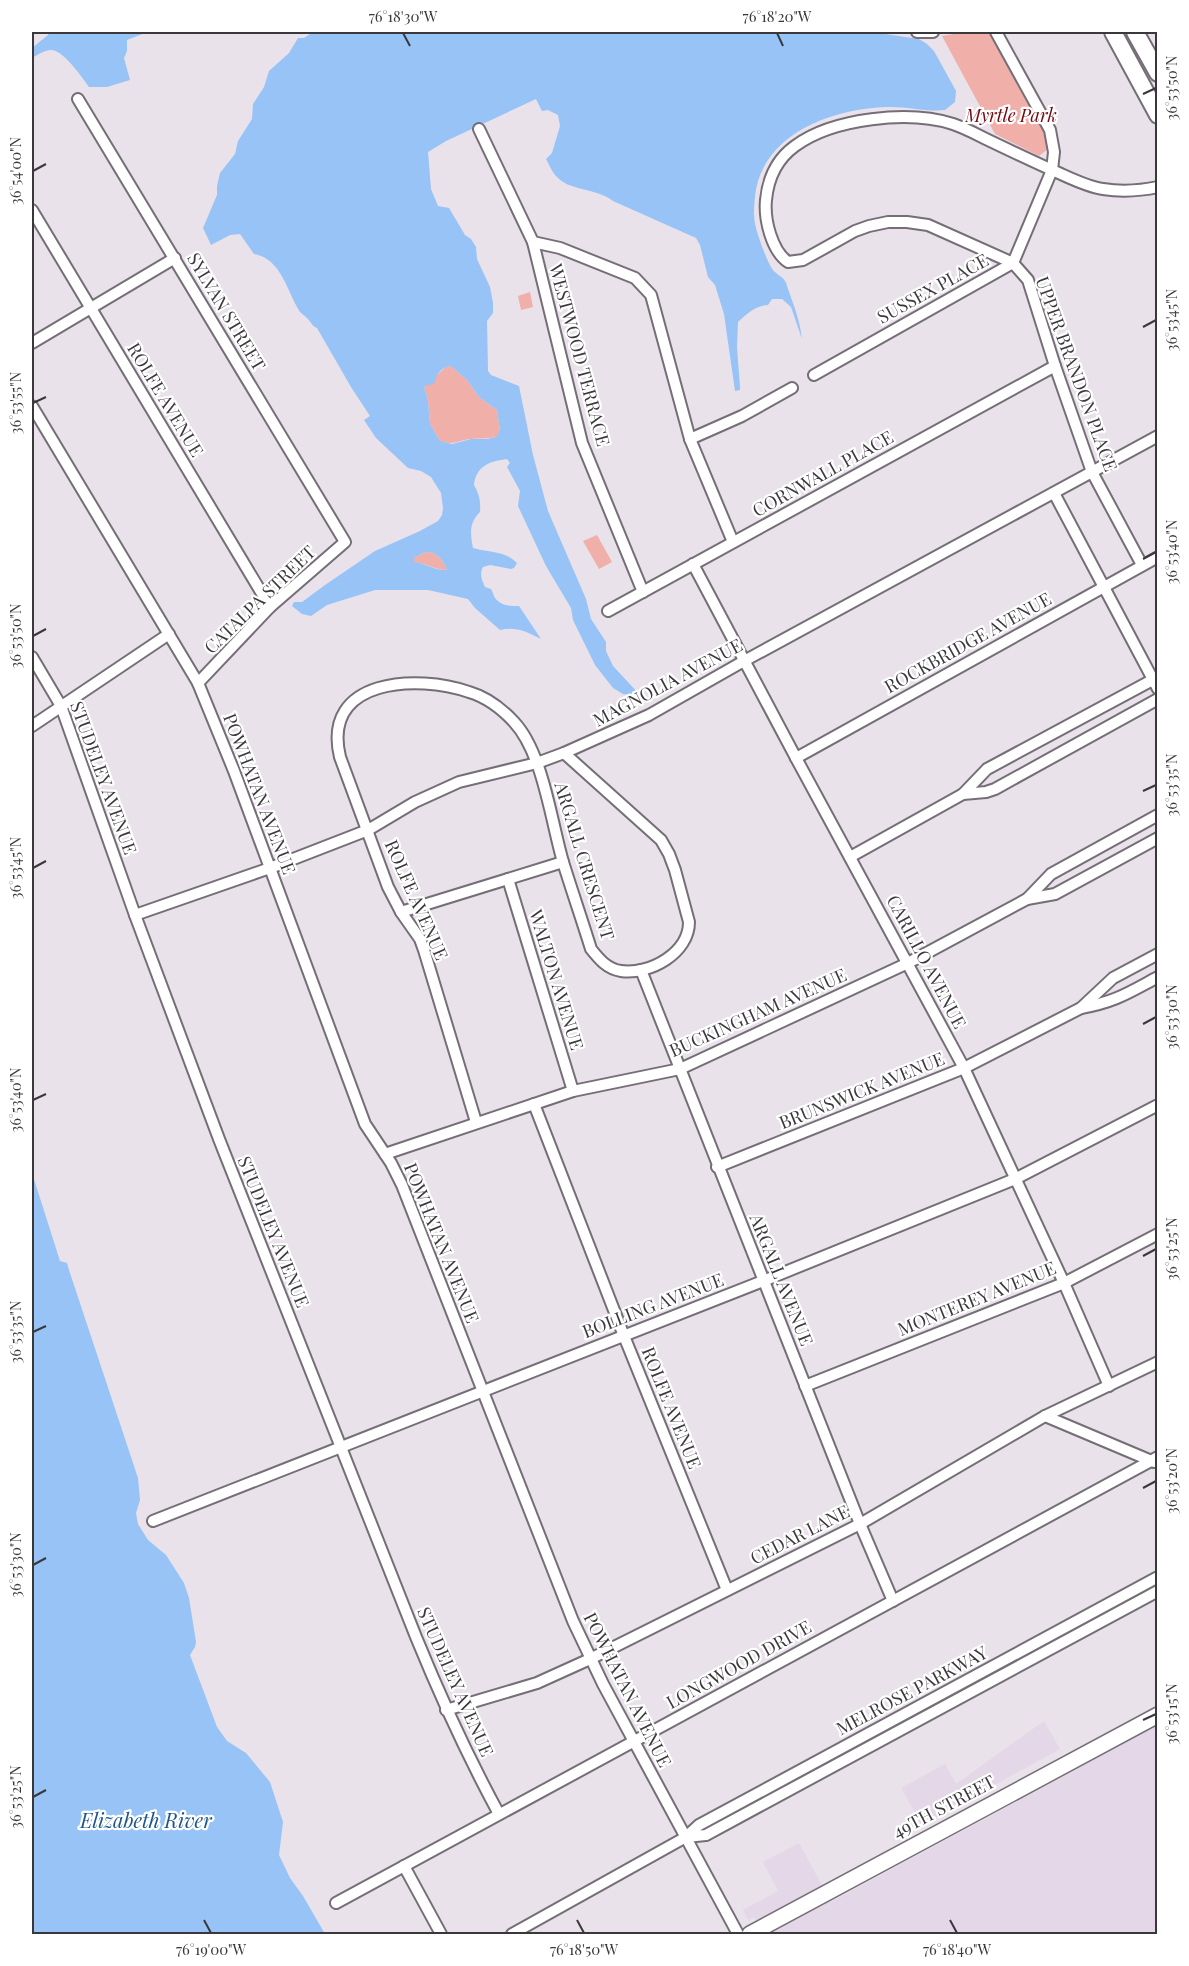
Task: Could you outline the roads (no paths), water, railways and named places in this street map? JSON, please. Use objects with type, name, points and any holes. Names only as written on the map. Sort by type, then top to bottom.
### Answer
[{"type":"main road","points":[[1113,32],[1158,115]]},
{"type":"main road","points":[[1135,32],[1158,73]]},
{"type":"street","points":[[917,32],[933,32]]},
{"type":"street","points":[[996,32],[1050,130],[1054,152],[1052,170],[1101,189],[1124,191],[1158,187]]},
{"type":"street","name":"SYLVAN STREET","points":[[78,99],[345,542]]},
{"type":"street","name":"UPPER BRANDON PLACE","points":[[1052,170],[953,124],[908,118],[887,118],[843,126],[794,146],[774,171],[768,186],[766,220],[778,253],[788,262],[795,262],[869,226],[888,222],[907,222],[928,225],[1013,263],[1028,280],[1092,472],[1142,566]]},
{"type":"street","name":"WESTWOOD TERRACE","points":[[479,129],[533,242],[582,443],[643,592]]},
{"type":"street","name":"SUSSEX PLACE","points":[[814,375],[1013,263],[1052,170]]},
{"type":"street","name":"ROLFE AVENUE","points":[[32,210],[270,607]]},
{"type":"street","points":[[533,242],[560,248],[594,261],[634,278],[643,286],[652,301],[690,439],[733,542]]},
{"type":"street","points":[[32,343],[175,258]]},
{"type":"street","name":"CORNWALL PLACE","points":[[608,611],[1055,366]]},
{"type":"street","points":[[690,439],[742,416],[792,388]]},
{"type":"street","name":"POWHATAN AVENUE","points":[[32,406],[198,682],[365,1124],[402,1185],[590,1659],[738,1935]]},
{"type":"street","name":"MAGNOLIA AVENUE","points":[[135,915],[270,868],[368,830],[415,802],[459,782],[537,763],[649,715],[1158,436]]},
{"type":"street","points":[[850,857],[963,794],[987,770],[1156,682],[1054,493]]},
{"type":"street","name":"CATALPA STREET","points":[[198,682],[270,607],[345,542]]},
{"type":"street","name":"ROCKBRIDGE AVENUE","points":[[796,758],[1158,557]]},
{"type":"street","name":"CARILLO AVENUE","points":[[693,564],[964,1068],[1109,1386]]},
{"type":"street","points":[[32,726],[169,634]]},
{"type":"street","name":"STUDELEY AVENUE","points":[[32,657],[61,706],[135,915],[340,1448],[446,1710],[499,1814]]},
{"type":"street","name":"ARGALL CRESCENT","points":[[368,830],[340,757],[337,734],[347,709],[373,689],[408,682],[428,682],[471,692],[500,709],[515,722],[528,741],[537,763],[563,862],[591,949],[609,966],[620,971],[641,970]]},
{"type":"street","points":[[963,794],[995,789],[1158,699]]},
{"type":"street","points":[[564,753],[661,840],[675,870],[688,922],[687,939],[681,948],[667,959],[641,970]]},
{"type":"street","name":"BUCKINGHAM AVENUE","points":[[385,1154],[573,1091],[680,1069],[908,963],[1027,899],[1051,874],[1158,815]]},
{"type":"street","name":"ROLFE AVENUE","points":[[368,830],[388,887],[424,950],[476,1122]]},
{"type":"street","name":"BUCKINGHAM AVENUE","points":[[1027,899],[1055,894],[1158,838]]},
{"type":"street","points":[[401,912],[563,862]]},
{"type":"street","name":"WALTON AVENUE","points":[[508,879],[573,1091]]},
{"type":"street","name":"BRUNSWICK AVENUE","points":[[1081,1008],[1113,978],[1158,954]]},
{"type":"street","name":"ARGALL AVENUE","points":[[641,970],[717,1167],[893,1601]]},
{"type":"street","name":"BRUNSWICK AVENUE","points":[[717,1167],[964,1068],[1081,1008],[1119,999],[1158,977]]},
{"type":"street","name":"ROLFE AVENUE","points":[[534,1104],[624,1336],[727,1590]]},
{"type":"street","name":"BOLLING AVENUE","points":[[153,1521],[763,1281],[1015,1179],[1158,1105]]},
{"type":"street","name":"MONTEREY AVENUE","points":[[805,1386],[1064,1283],[1158,1234]]},
{"type":"street","name":"CEDAR LANE","points":[[446,1710],[537,1683],[590,1659],[860,1524],[1045,1416],[1158,1362]]},
{"type":"street","points":[[1045,1416],[1155,1460]]},
{"type":"street","name":"LONGWOOD DRIVE","points":[[336,1903],[1155,1460]]},
{"type":"street","name":"MELROSE PARKWAY","points":[[512,1935],[686,1837],[699,1825],[1158,1577]]},
{"type":"street","name":"MELROSE PARKWAY","points":[[686,1837],[706,1835],[1158,1591]]},
{"type":"street","name":"49TH STREET","points":[[750,1935],[1158,1715]]},
{"type":"street","points":[[404,1866],[441,1935]]},
{"type":"water","points":[[49,32],[174,32],[145,33],[127,40],[127,51],[124,58],[130,80],[107,87],[89,87],[71,64],[55,51],[45,51],[32,58],[32,48]]},
{"type":"water","points":[[313,32],[872,32],[919,39],[927,44],[934,51],[956,91],[955,102],[945,110],[886,107],[843,113],[822,120],[802,129],[785,141],[771,156],[760,174],[755,196],[755,224],[771,266],[786,283],[802,339],[791,307],[782,299],[772,299],[768,305],[755,308],[748,313],[738,322],[740,390],[735,391],[724,314],[715,285],[708,277],[696,238],[599,194],[561,181],[546,159],[552,153],[560,126],[558,115],[548,110],[542,111],[536,99],[446,141],[428,152],[431,189],[438,206],[449,208],[465,235],[471,239],[490,287],[493,313],[487,321],[488,371],[491,375],[519,386],[533,455],[548,511],[586,599],[591,619],[606,642],[606,651],[613,666],[640,695],[637,699],[613,688],[595,665],[573,620],[571,608],[546,566],[518,506],[520,491],[507,467],[510,463],[507,459],[485,466],[475,479],[474,485],[479,498],[480,512],[471,528],[471,538],[473,548],[502,554],[517,563],[511,569],[490,565],[483,567],[482,579],[485,587],[491,589],[500,603],[519,606],[541,639],[516,629],[500,630],[468,599],[428,590],[375,590],[327,605],[311,616],[302,614],[292,606],[294,602],[302,602],[375,551],[438,521],[443,508],[441,493],[431,477],[421,471],[408,468],[376,438],[364,420],[370,416],[317,328],[300,312],[283,277],[271,262],[254,254],[240,234],[230,235],[211,245],[203,228],[217,195],[220,173],[235,154],[238,141],[252,119],[253,104],[264,87],[269,71],[289,53],[298,38],[304,38]],"holes":[[[451,366],[467,380],[479,397],[497,410],[500,431],[496,437],[471,439],[452,444],[440,441],[430,424],[424,386],[434,384],[440,372]],[[425,552],[439,557],[447,570],[414,562],[414,558]]]},
{"type":"water","name":"Elizabeth River","points":[[32,1173],[60,1261],[67,1263],[138,1478],[140,1500],[136,1513],[138,1524],[148,1540],[166,1555],[184,1583],[189,1598],[196,1642],[190,1655],[217,1727],[227,1741],[246,1753],[270,1782],[283,1822],[279,1855],[290,1878],[325,1934],[32,1934]]},
{"type":"park label","name":"Myrtle Park","points":[[1011,116]]}]
